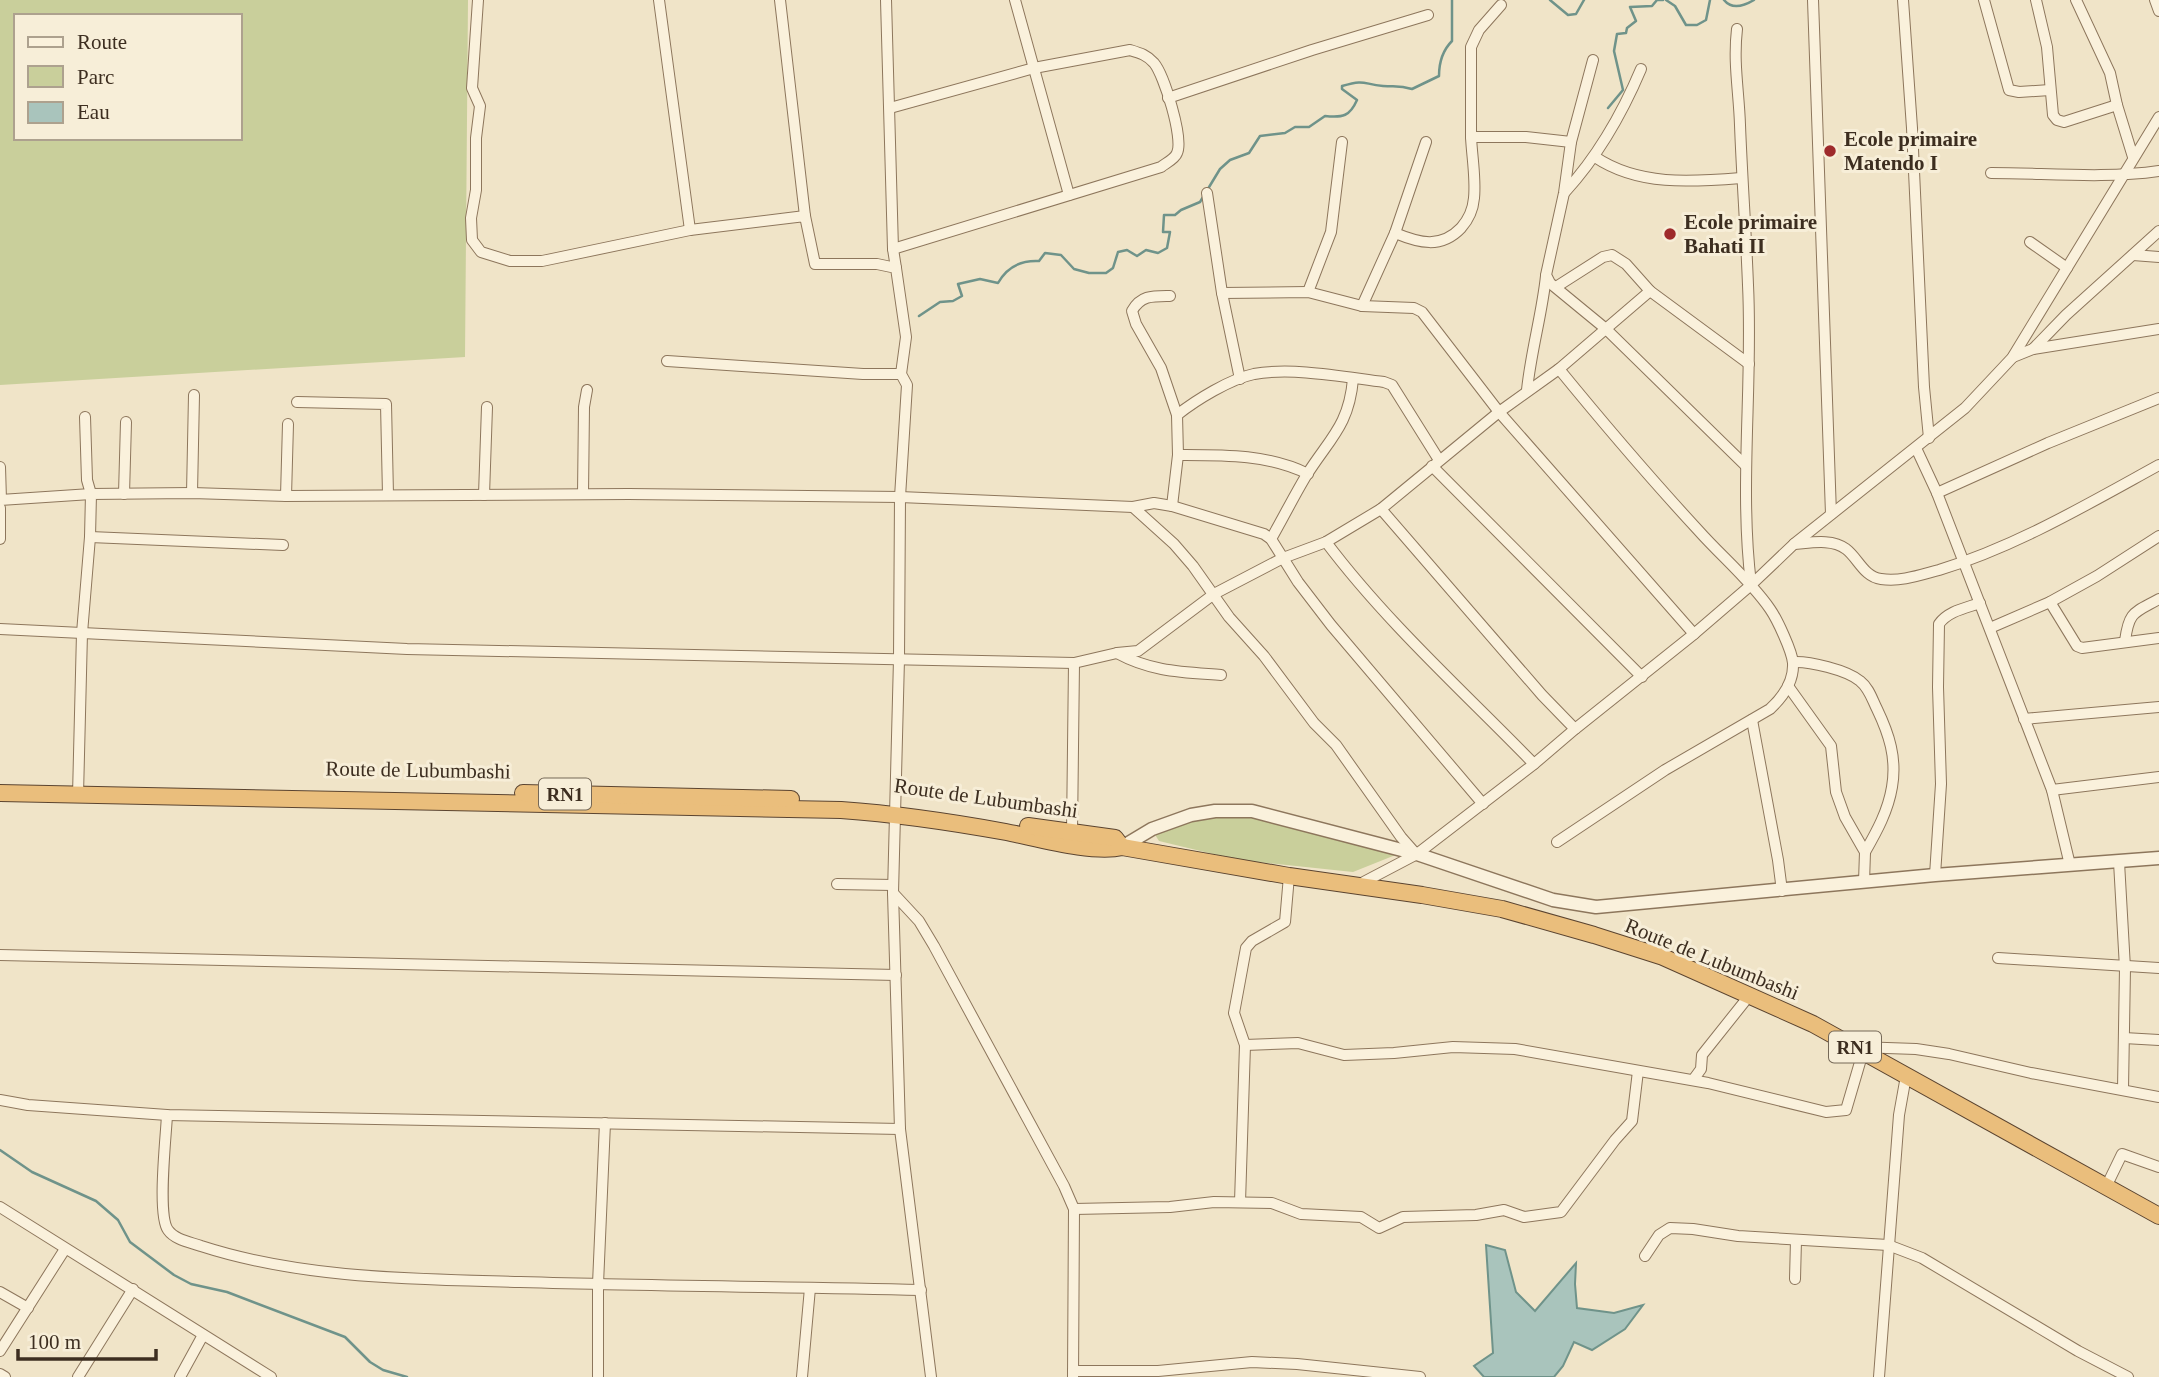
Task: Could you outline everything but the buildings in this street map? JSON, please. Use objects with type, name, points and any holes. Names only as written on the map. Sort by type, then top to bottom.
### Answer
[{"type":"highway","name":"Route de Lubumbashi","points":[[0,785],[78,790],[841,810],[895,809],[1115,838],[1122,847]]},
{"type":"highway","name":"Route de Lubumbashi","points":[[0,793],[78,790]]},
{"type":"highway","name":"Route de Lubumbashi","points":[[895,809],[1110,850],[1122,847],[1502,909],[1594,935],[1715,978],[1813,1024],[2159,1216]]},
{"type":"street","points":[[478,0],[472,88],[480,106],[476,138],[476,190],[471,218],[472,240],[481,251],[510,261],[542,261],[690,230],[805,216]]},
{"type":"street","points":[[659,0],[690,230]]},
{"type":"street","points":[[780,0],[805,216],[815,264],[877,264],[896,268]]},
{"type":"street","points":[[886,0],[893,249],[906,337],[901,374],[907,385],[900,497],[893,889],[900,1129],[931,1377]]},
{"type":"street","points":[[1015,0],[1069,195]]},
{"type":"street","points":[[1813,0],[1831,514]]},
{"type":"street","points":[[1903,0],[1929,438]]},
{"type":"street","points":[[1984,0],[2009,90],[2050,90]]},
{"type":"street","points":[[2036,0],[2047,47],[2053,115],[2064,122],[2117,106]]},
{"type":"street","points":[[2076,0],[2110,73],[2133,157]]},
{"type":"street","points":[[2155,0],[2159,11]]},
{"type":"street","points":[[1395,233],[1420,242],[1441,242],[1463,226],[1471,214],[1474,202],[1471,47],[1473,38],[1501,5]]},
{"type":"street","points":[[1168,98],[1428,15]]},
{"type":"street","points":[[1737,29],[1734,57],[1748,287],[1746,540],[1751,585]]},
{"type":"street","points":[[890,108],[1034,68],[1130,50],[1145,55],[1156,65],[1180,143],[1177,155],[1161,167],[893,249]]},
{"type":"street","points":[[1527,390],[1529,366],[1564,193],[1571,142],[1593,60]]},
{"type":"street","points":[[1564,193],[1595,157],[1641,69]]},
{"type":"street","points":[[1357,886],[1417,854],[1534,764],[1694,634],[1794,544],[1965,408],[2012,358],[2159,117]]},
{"type":"street","points":[[1471,137],[1526,137],[1571,142]]},
{"type":"street","points":[[1308,292],[1331,232],[1342,142]]},
{"type":"street","points":[[1362,306],[1395,233],[1426,142]]},
{"type":"street","points":[[1595,157],[1612,169],[1643,177],[1697,181],[1741,178]]},
{"type":"street","points":[[1991,173],[2124,176],[2159,171]]},
{"type":"street","points":[[1207,193],[1222,293],[1240,379]]},
{"type":"street","points":[[2033,349],[2066,315],[2159,231]]},
{"type":"street","points":[[2030,242],[2067,268]]},
{"type":"street","points":[[1556,287],[1603,257],[1612,255],[1626,264],[1650,291],[1749,364]]},
{"type":"street","points":[[2133,255],[2159,257]]},
{"type":"street","points":[[1546,275],[1556,287],[1606,329],[1746,466]]},
{"type":"street","points":[[0,629],[407,649],[1074,663],[1117,653],[1138,652],[1214,594],[1283,558],[1326,542],[1381,509],[1499,412],[1559,369],[1650,291]]},
{"type":"street","points":[[1222,293],[1308,292],[1362,306],[1414,308],[1422,312],[1499,412],[1694,634]]},
{"type":"street","points":[[1170,296],[1142,299],[1132,311],[1136,324],[1161,368],[1177,415],[1178,455],[1172,506]]},
{"type":"street","points":[[2012,358],[2033,349],[2159,330]]},
{"type":"street","points":[[667,361],[863,374],[901,374]]},
{"type":"street","points":[[1557,842],[1665,770],[1752,720],[1783,698],[1793,663],[1772,611],[1619,443],[1559,369]]},
{"type":"street","points":[[1177,415],[1190,405],[1254,374],[1291,373],[1392,385],[1436,463],[1642,677]]},
{"type":"street","points":[[1271,539],[1308,474],[1338,432],[1351,401],[1353,379]]},
{"type":"street","points":[[583,494],[584,407],[587,390]]},
{"type":"street","points":[[192,493],[194,394]]},
{"type":"street","points":[[1937,493],[2048,443],[2159,398]]},
{"type":"street","points":[[297,401],[386,404],[388,495]]},
{"type":"street","points":[[484,495],[487,407]]},
{"type":"street","points":[[78,790],[82,633],[91,494],[87,480],[85,417]]},
{"type":"street","points":[[124,494],[126,422]]},
{"type":"street","points":[[286,496],[288,424]]},
{"type":"street","points":[[1916,448],[1937,493],[2052,790],[2070,865]]},
{"type":"street","points":[[1178,455],[1228,455],[1286,463],[1308,474]]},
{"type":"street","points":[[1794,544],[1832,543],[1844,548],[1869,574],[1878,579],[1904,579],[1963,562],[2016,540],[2159,465]]},
{"type":"street","points":[[0,467],[0,540]]},
{"type":"street","points":[[0,503],[91,494],[583,494],[900,497],[1133,507],[1154,503],[1172,506],[1264,534],[1271,539],[1298,582],[1331,625],[1483,804]]},
{"type":"street","points":[[1133,507],[1174,544],[1314,723],[1336,745],[1401,837],[1417,854]]},
{"type":"street","points":[[1381,509],[1574,729]]},
{"type":"street","points":[[1990,628],[2050,602],[2097,576],[2159,536]]},
{"type":"street","points":[[90,537],[284,545]]},
{"type":"street","points":[[1326,542],[1349,572],[1408,637],[1534,764]]},
{"type":"street","points":[[2125,641],[2127,621],[2131,615],[2159,599]]},
{"type":"street","points":[[2050,602],[2077,646],[2088,648],[2159,638]]},
{"type":"street","points":[[1936,875],[1941,784],[1939,624],[1955,611],[1980,603]]},
{"type":"street","points":[[1117,653],[1139,665],[1166,671],[1221,675]]},
{"type":"street","points":[[1072,832],[1074,663]]},
{"type":"street","points":[[1793,663],[1812,663],[1860,680],[1869,691],[1886,728],[1893,756],[1892,788],[1882,822],[1865,852],[1864,882]]},
{"type":"street","points":[[1788,685],[1808,716],[1826,736],[1830,746],[1836,792],[1845,817],[1865,852]]},
{"type":"street","points":[[2024,719],[2159,707]]},
{"type":"street","points":[[1752,720],[1782,891]]},
{"type":"street","points":[[2052,790],[2159,777]]},
{"type":"street","points":[[1122,847],[1169,822],[1191,815],[1232,810],[1252,811],[1417,854],[1541,896],[1576,905],[1620,905],[1936,875],[2159,858]]},
{"type":"street","points":[[2119,862],[2124,968],[2123,1089]]},
{"type":"street","points":[[1240,1202],[1245,1045],[1234,1013],[1246,947],[1285,922],[1289,876]]},
{"type":"street","points":[[837,884],[893,889],[919,921],[958,987],[1064,1186],[1074,1209],[1073,1374],[1158,1371],[1252,1362],[1420,1377]]},
{"type":"street","points":[[0,955],[896,975]]},
{"type":"street","points":[[1998,958],[2124,968],[2159,968]]},
{"type":"street","points":[[1693,1080],[1701,1069],[1702,1055],[1749,996]]},
{"type":"street","points":[[2124,1038],[2159,1040]]},
{"type":"street","points":[[1245,1045],[1298,1043],[1345,1055],[1394,1054],[1453,1046],[1515,1049],[1693,1080],[1826,1112],[1846,1111],[1859,1049],[1927,1051],[2159,1097]]},
{"type":"street","points":[[1074,1209],[1170,1207],[1214,1202],[1272,1203],[1301,1214],[1361,1217],[1379,1228],[1403,1217],[1476,1215],[1504,1210],[1524,1217],[1560,1212],[1632,1121],[1638,1071]]},
{"type":"street","points":[[1879,1377],[1899,1115],[1906,1076]]},
{"type":"street","points":[[0,1100],[28,1105],[167,1115],[900,1129]]},
{"type":"street","points":[[167,1115],[162,1207],[168,1230],[178,1238],[216,1251],[281,1266],[444,1279],[921,1290]]},
{"type":"street","points":[[598,1377],[598,1284],[605,1123]]},
{"type":"street","points":[[2106,1187],[2122,1154],[2159,1167]]},
{"type":"street","points":[[0,1208],[134,1289],[271,1377]]},
{"type":"street","points":[[1645,1256],[1659,1236],[1670,1228],[1726,1235],[1888,1245],[1922,1258],[2128,1377]]},
{"type":"street","points":[[1794,1279],[1796,1240]]},
{"type":"street","points":[[0,1351],[65,1249]]},
{"type":"street","points":[[802,1377],[810,1288]]},
{"type":"street","points":[[78,1377],[134,1289]]},
{"type":"street","points":[[0,1292],[28,1308]]},
{"type":"street","points":[[180,1377],[203,1335]]},
{"type":"street","points":[[0,1374],[5,1377]]},
{"type":"green space","points":[[0,0],[468,0],[465,357],[0,385]]},
{"type":"green space","points":[[1254,813],[1398,854],[1353,872],[1238,860],[1159,841],[1154,833],[1196,816]]},
{"type":"water","points":[[1486,1245],[1505,1250],[1516,1292],[1535,1311],[1576,1263],[1577,1308],[1614,1313],[1643,1305],[1625,1329],[1592,1350],[1574,1342],[1563,1366],[1554,1377],[1484,1377],[1474,1366],[1493,1353]]},
{"type":"waterway","points":[[919,316],[940,302],[953,301],[962,296],[958,284],[980,279],[998,283],[1015,266],[1039,261],[1045,253],[1061,255],[1074,269],[1089,273],[1106,273],[1113,268],[1118,252],[1127,250],[1137,256],[1146,250],[1158,253],[1167,248],[1170,232],[1163,232],[1164,215],[1175,215],[1200,202],[1220,169],[1230,160],[1249,153],[1260,136],[1285,133],[1295,127],[1309,127],[1325,116],[1345,115],[1352,110],[1357,100],[1342,89],[1342,86],[1360,82],[1412,89],[1439,76],[1442,57],[1452,41],[1452,0]]},
{"type":"waterway","points":[[1550,0],[1568,15],[1576,14],[1584,0]]},
{"type":"waterway","points":[[1608,108],[1623,90],[1614,51],[1617,34],[1626,33],[1627,28],[1636,21],[1630,7],[1652,6],[1657,0],[1663,0]]},
{"type":"waterway","points":[[1666,0],[1675,6],[1686,25],[1697,25],[1706,20],[1710,0]]},
{"type":"waterway","points":[[1724,0],[1738,6],[1754,0]]},
{"type":"waterway","points":[[0,1150],[32,1172],[96,1201],[118,1220],[130,1242],[174,1275],[191,1284],[227,1292],[345,1337],[370,1362],[383,1370],[407,1377]]},
{"type":"place","name":"Ecole primaire Matendo I","points":[[1830,151]]},
{"type":"place","name":"Ecole primaire Bahati II","points":[[1670,234]]}]
